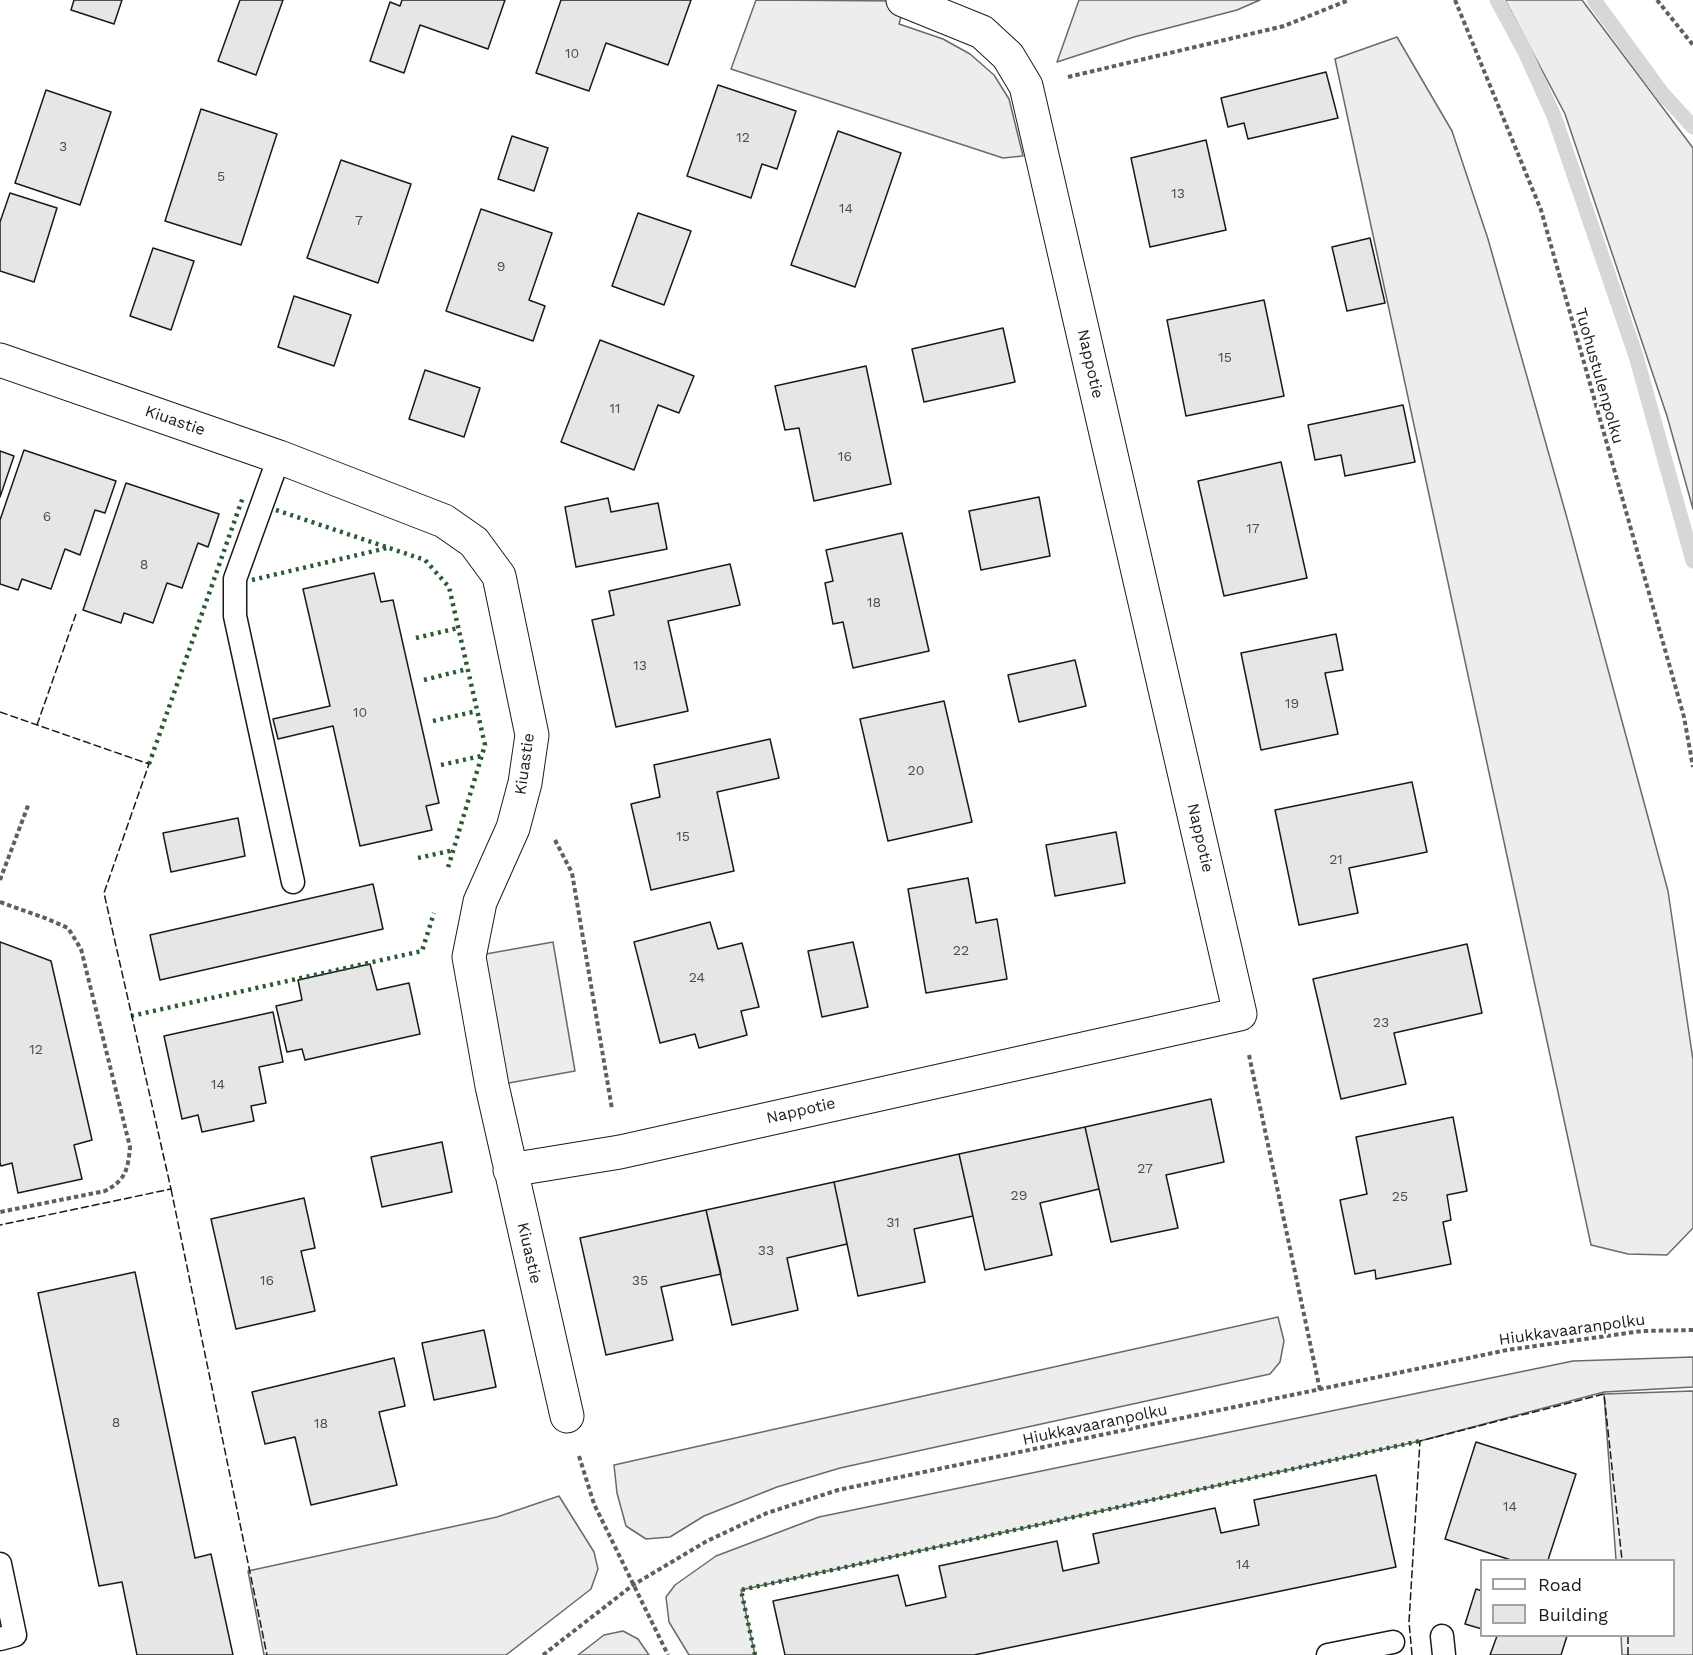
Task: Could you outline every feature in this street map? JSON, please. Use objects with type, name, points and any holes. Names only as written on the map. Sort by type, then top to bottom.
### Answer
[{"type":"street","name":"Nappotie","points":[[510,1170],[620,1152],[1240,1014],[1026,86],[1008,56],[982,32],[903,0]]},
{"type":"street","name":"Kiuastie","points":[[0,360],[279,457],[444,521],[474,542],[499,576],[532,735],[525,783],[513,828],[480,902],[469,957],[492,1086],[567,1416]]},
{"type":"lane","points":[[279,457],[235,579],[235,616],[293,882]]},
{"type":"lane","points":[[0,1564],[12,1643]]},
{"type":"lane","points":[[1328,1655],[1393,1642]]},
{"type":"path","points":[[1026,86],[1284,26],[1349,0]]},
{"type":"path","name":"Tuohustulenpolku","points":[[1455,0],[1540,210],[1684,717],[1693,767]]},
{"type":"path","points":[[1657,0],[1693,45]]},
{"type":"path","points":[[525,783],[572,873],[620,1152]]},
{"type":"path","points":[[0,880],[29,803]]},
{"type":"path","points":[[0,902],[68,928],[81,949],[130,1147],[128,1169],[117,1185],[105,1191],[0,1212]]},
{"type":"path","points":[[1240,1014],[1320,1390]]},
{"type":"path","name":"Hiukkavaaranpolku","points":[[543,1655],[633,1585],[707,1541],[766,1513],[838,1490],[1507,1350],[1642,1331],[1693,1330]]},
{"type":"path","points":[[567,1416],[594,1504],[668,1655]]},
{"type":"shaded area","points":[[756,0],[905,1],[899,24],[943,39],[970,54],[994,75],[1009,99],[1023,156],[1003,158],[731,69]]},
{"type":"shaded area","points":[[1079,0],[1260,0],[1237,10],[1134,37],[1057,62]]},
{"type":"shaded area","points":[[1505,0],[1582,0],[1693,148],[1693,509],[1667,416],[1565,114]]},
{"type":"shaded area","points":[[1397,37],[1452,131],[1488,239],[1567,518],[1668,891],[1693,1060],[1693,1228],[1667,1255],[1628,1254],[1591,1245],[1335,59]]},
{"type":"shaded area","points":[[553,942],[575,1071],[492,1086],[469,957]]},
{"type":"shaded area","points":[[1278,1317],[1284,1341],[1280,1362],[1270,1374],[840,1468],[777,1487],[704,1516],[670,1537],[646,1539],[626,1526],[617,1493],[614,1465]]},
{"type":"shaded area","points":[[1693,1357],[1693,1387],[1604,1392],[1420,1441],[741,1590],[755,1655],[689,1655],[669,1622],[666,1597],[675,1585],[716,1556],[819,1517],[1573,1361]]},
{"type":"shaded area","points":[[1693,1391],[1693,1655],[1622,1655],[1621,1637],[1675,1637],[1675,1559],[1616,1559],[1604,1394]]},
{"type":"shaded area","points":[[559,1496],[594,1552],[598,1569],[591,1589],[506,1655],[264,1655],[248,1571],[497,1517]]},
{"type":"shaded area","points":[[623,1631],[638,1639],[649,1655],[578,1655],[604,1635]]},
{"type":"building","points":[[74,0],[122,0],[114,24],[71,10]]},
{"type":"building","points":[[240,0],[283,0],[256,75],[218,61]]},
{"type":"building","points":[[402,0],[505,0],[488,49],[420,25],[404,73],[370,61],[390,2],[400,6]]},
{"type":"building","points":[[561,0],[691,0],[668,65],[606,43],[589,91],[536,73]]},
{"type":"building","points":[[1326,72],[1338,118],[1248,139],[1244,123],[1228,127],[1221,98]]},
{"type":"building","points":[[718,85],[796,111],[777,169],[762,164],[751,198],[687,176]]},
{"type":"building","points":[[46,90],[111,112],[80,205],[15,183]]},
{"type":"building","points":[[201,109],[277,134],[241,245],[165,221]]},
{"type":"building","points":[[838,131],[901,153],[855,287],[791,265]]},
{"type":"building","points":[[512,136],[548,148],[534,191],[498,179]]},
{"type":"building","points":[[1206,140],[1226,230],[1150,247],[1131,158]]},
{"type":"building","points":[[341,160],[411,184],[378,283],[307,258]]},
{"type":"building","points":[[10,193],[57,208],[34,282],[0,271],[0,222]]},
{"type":"building","points":[[481,209],[552,233],[529,300],[545,306],[533,341],[446,311]]},
{"type":"building","points":[[638,213],[691,231],[664,305],[612,286]]},
{"type":"building","points":[[1370,238],[1385,303],[1347,311],[1332,247]]},
{"type":"building","points":[[153,248],[194,261],[171,330],[130,316]]},
{"type":"building","points":[[294,296],[351,315],[334,366],[278,347]]},
{"type":"building","points":[[1264,300],[1284,396],[1186,416],[1167,320]]},
{"type":"building","points":[[1003,328],[1015,382],[924,402],[912,349]]},
{"type":"building","points":[[600,340],[694,376],[679,413],[658,405],[634,470],[561,442]]},
{"type":"building","points":[[866,366],[891,484],[814,501],[799,428],[785,430],[775,386]]},
{"type":"building","points":[[425,370],[480,388],[464,437],[409,419]]},
{"type":"building","points":[[1403,405],[1415,462],[1345,476],[1341,455],[1315,460],[1308,425]]},
{"type":"building","points":[[24,450],[116,481],[105,513],[95,510],[80,555],[65,549],[51,589],[22,579],[18,590],[0,584],[0,520]]},
{"type":"building","points":[[0,451],[14,456],[0,497]]},
{"type":"building","points":[[1281,462],[1307,578],[1224,596],[1198,481]]},
{"type":"building","points":[[126,483],[219,514],[208,547],[198,543],[182,588],[167,583],[153,623],[124,613],[121,623],[83,610]]},
{"type":"building","points":[[1039,497],[1050,556],[981,570],[969,511]]},
{"type":"building","points":[[608,498],[611,512],[658,503],[667,549],[576,567],[565,507]]},
{"type":"building","points":[[902,533],[929,651],[853,668],[843,622],[833,624],[825,583],[833,581],[826,550]]},
{"type":"building","points":[[730,564],[740,605],[668,621],[688,711],[616,727],[592,620],[614,615],[609,591]]},
{"type":"building","points":[[374,573],[381,602],[393,600],[439,803],[426,806],[432,830],[360,846],[333,726],[278,739],[273,719],[330,706],[303,589]]},
{"type":"building","points":[[1336,634],[1343,670],[1325,673],[1338,734],[1261,750],[1241,653]]},
{"type":"building","points":[[1075,660],[1086,706],[1019,722],[1008,675]]},
{"type":"building","points":[[944,701],[972,822],[888,841],[860,719]]},
{"type":"building","points":[[770,739],[779,778],[717,792],[734,871],[651,890],[631,804],[660,797],[654,765]]},
{"type":"building","points":[[1412,782],[1427,852],[1349,868],[1358,913],[1299,925],[1275,810]]},
{"type":"building","points":[[238,818],[245,856],[171,872],[163,833]]},
{"type":"building","points":[[1116,832],[1125,883],[1055,896],[1046,845]]},
{"type":"building","points":[[968,878],[976,923],[997,919],[1007,979],[926,993],[908,889]]},
{"type":"building","points":[[373,884],[383,929],[160,980],[150,935]]},
{"type":"building","points":[[710,922],[718,949],[742,943],[759,1007],[741,1011],[747,1035],[699,1048],[695,1034],[660,1043],[634,942]]},
{"type":"building","points":[[0,942],[51,961],[92,1140],[74,1145],[82,1179],[18,1193],[12,1163],[1,1166],[0,1163]]},
{"type":"building","points":[[853,942],[868,1007],[822,1017],[808,951]]},
{"type":"building","points":[[1467,944],[1482,1013],[1394,1033],[1406,1084],[1341,1099],[1313,979]]},
{"type":"building","points":[[370,964],[377,990],[409,983],[420,1034],[305,1060],[302,1049],[287,1052],[276,1006],[302,1000],[298,980]]},
{"type":"building","points":[[273,1012],[283,1062],[259,1067],[266,1103],[251,1106],[254,1121],[202,1132],[198,1115],[182,1119],[164,1036]]},
{"type":"building","points":[[1211,1099],[1224,1162],[1166,1175],[1178,1228],[1111,1242],[1085,1127]]},
{"type":"building","points":[[1453,1117],[1467,1191],[1447,1195],[1451,1220],[1443,1222],[1451,1264],[1376,1279],[1375,1270],[1355,1274],[1340,1200],[1367,1194],[1356,1137]]},
{"type":"building","points":[[1085,1127],[1099,1189],[1040,1203],[1052,1255],[985,1270],[959,1154]]},
{"type":"building","points":[[442,1142],[452,1192],[382,1207],[371,1157]]},
{"type":"building","points":[[959,1154],[973,1216],[914,1229],[925,1282],[858,1296],[834,1182]]},
{"type":"building","points":[[834,1182],[847,1244],[787,1258],[798,1310],[732,1325],[706,1210]]},
{"type":"building","points":[[304,1198],[315,1248],[301,1251],[315,1311],[236,1329],[211,1219]]},
{"type":"building","points":[[706,1210],[721,1274],[661,1287],[673,1340],[606,1355],[580,1238]]},
{"type":"building","points":[[135,1272],[195,1558],[211,1554],[233,1655],[137,1655],[122,1582],[99,1586],[38,1293]]},
{"type":"building","points":[[484,1330],[496,1387],[434,1400],[422,1343]]},
{"type":"building","points":[[394,1358],[405,1406],[379,1412],[397,1485],[311,1505],[295,1437],[265,1444],[252,1392]]},
{"type":"building","points":[[1476,1442],[1576,1474],[1548,1559],[1508,1559],[1445,1539]]},
{"type":"building","points":[[1376,1475],[1396,1567],[974,1655],[785,1655],[773,1601],[898,1575],[906,1606],[946,1597],[939,1566],[1057,1541],[1063,1571],[1099,1563],[1093,1534],[1215,1508],[1221,1533],[1259,1525],[1254,1500]]},
{"type":"building","points":[[1476,1589],[1480,1590],[1480,1628],[1465,1624]]},
{"type":"building","points":[[1497,1637],[1567,1637],[1561,1655],[1490,1655]]},
{"type":"waterway","points":[[1497,0],[1525,52],[1554,116],[1636,356],[1693,561]]},
{"type":"waterway","points":[[1594,0],[1662,93],[1693,127]]},
{"type":"hedge","points":[[149,764],[243,497]]},
{"type":"hedge","points":[[276,510],[425,560],[449,587],[485,745],[447,871]]},
{"type":"hedge","points":[[252,580],[387,548]]},
{"type":"hedge","points":[[416,638],[458,628]]},
{"type":"hedge","points":[[424,680],[467,669]]},
{"type":"hedge","points":[[433,721],[477,711]]},
{"type":"hedge","points":[[441,765],[481,756]]},
{"type":"hedge","points":[[418,858],[454,850]]},
{"type":"hedge","points":[[131,1016],[422,951],[434,913]]},
{"type":"hedge","points":[[755,1655],[741,1590],[1420,1441]]},
{"type":"fence","points":[[37,725],[76,614]]},
{"type":"fence","points":[[0,712],[149,764],[104,893],[171,1189],[0,1225]]},
{"type":"fence","points":[[171,1189],[267,1655]]},
{"type":"fence","points":[[1412,1655],[1409,1622],[1420,1441],[1604,1394],[1622,1559]]},
{"type":"fence","points":[[1628,1637],[1628,1655]]}]
